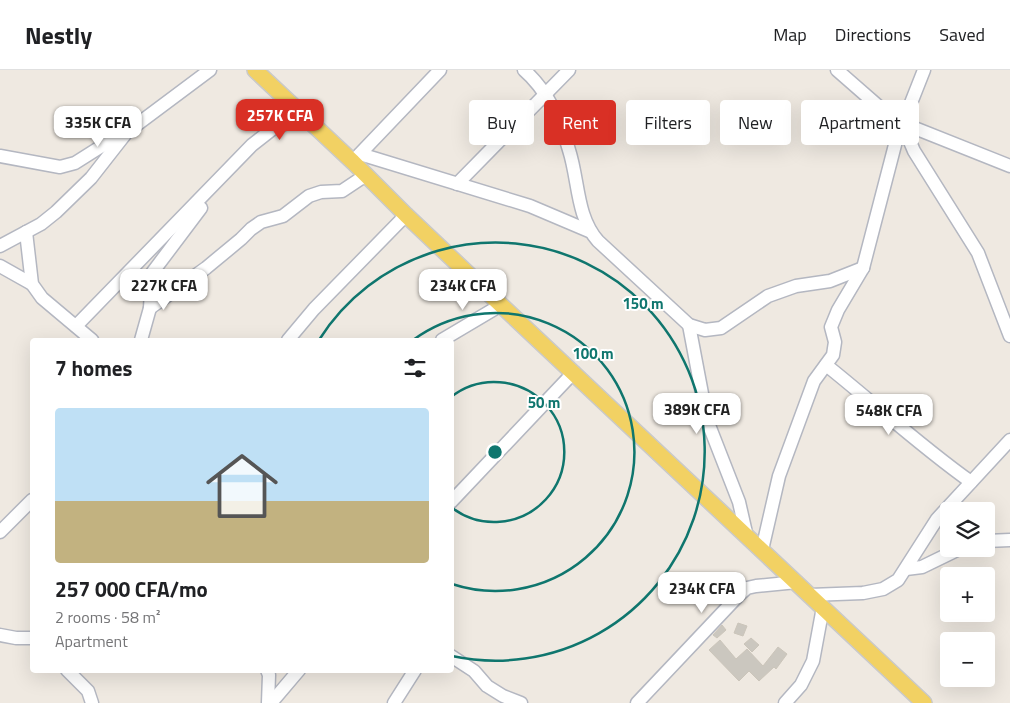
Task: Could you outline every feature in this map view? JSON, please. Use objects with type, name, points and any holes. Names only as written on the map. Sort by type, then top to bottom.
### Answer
[{"type":"main road","points":[[255,70],[306,117],[357,158],[366,175],[406,215],[924,703]]},
{"type":"street","points":[[0,246],[41,224],[70,200],[127,132],[210,70]]},
{"type":"street","points":[[440,70],[357,158],[457,184],[530,206],[589,231],[689,325],[705,330],[720,328],[768,296],[796,286],[830,282],[863,268]]},
{"type":"street","points":[[524,70],[536,81],[551,104],[569,150],[584,219],[589,231]]},
{"type":"street","points":[[457,184],[569,70]]},
{"type":"street","points":[[837,70],[871,100]]},
{"type":"street","points":[[912,100],[924,70]]},
{"type":"street","points":[[76,326],[246,152],[275,128],[306,117]]},
{"type":"street","points":[[0,156],[60,167],[74,163],[134,126]]},
{"type":"street","points":[[919,130],[1010,166]]},
{"type":"street","points":[[762,550],[779,476],[814,381],[833,355],[835,342],[831,327],[838,310],[863,268],[895,145]]},
{"type":"street","points":[[911,145],[978,253],[1010,336]]},
{"type":"street","points":[[142,338],[150,308],[152,273],[191,220],[238,165],[246,152]]},
{"type":"street","points":[[150,308],[206,268],[261,222],[283,216],[309,196],[321,192],[342,191],[366,175]]},
{"type":"street","points":[[290,338],[314,309],[406,215]]},
{"type":"street","points":[[26,232],[32,284]]},
{"type":"street","points":[[0,266],[32,284],[42,298],[90,338]]},
{"type":"street","points":[[445,338],[501,305]]},
{"type":"street","points":[[689,325],[706,420],[739,502],[746,536]]},
{"type":"street","points":[[826,365],[863,394],[938,459],[971,482]]},
{"type":"street","points":[[454,498],[574,372]]},
{"type":"street","points":[[810,595],[863,593],[883,588],[898,580],[937,519],[1010,440]]},
{"type":"street","points":[[0,532],[30,502]]},
{"type":"street","points":[[995,541],[1010,540]]},
{"type":"street","points":[[906,569],[922,567],[943,557]]},
{"type":"street","points":[[637,703],[739,594],[747,588],[797,582]]},
{"type":"street","points":[[785,703],[801,684],[812,661],[823,607]]},
{"type":"street","points":[[0,635],[30,638]]},
{"type":"street","points":[[454,658],[474,671],[487,686],[503,696],[521,703]]},
{"type":"street","points":[[70,673],[88,691],[92,703]]},
{"type":"street","points":[[268,673],[270,703]]},
{"type":"street","points":[[270,703],[296,673]]},
{"type":"street","points":[[394,703],[412,673]]},
{"type":"building","points":[[738,623],[747,626],[743,636],[734,633]]},
{"type":"building","points":[[722,625],[726,630],[717,638],[713,635]]},
{"type":"building","points":[[751,638],[759,645],[752,652],[744,644]]},
{"type":"building","points":[[720,640],[736,659],[747,649],[763,666],[778,647],[787,654],[776,669],[774,667],[759,681],[749,671],[739,681],[709,650]]}]
